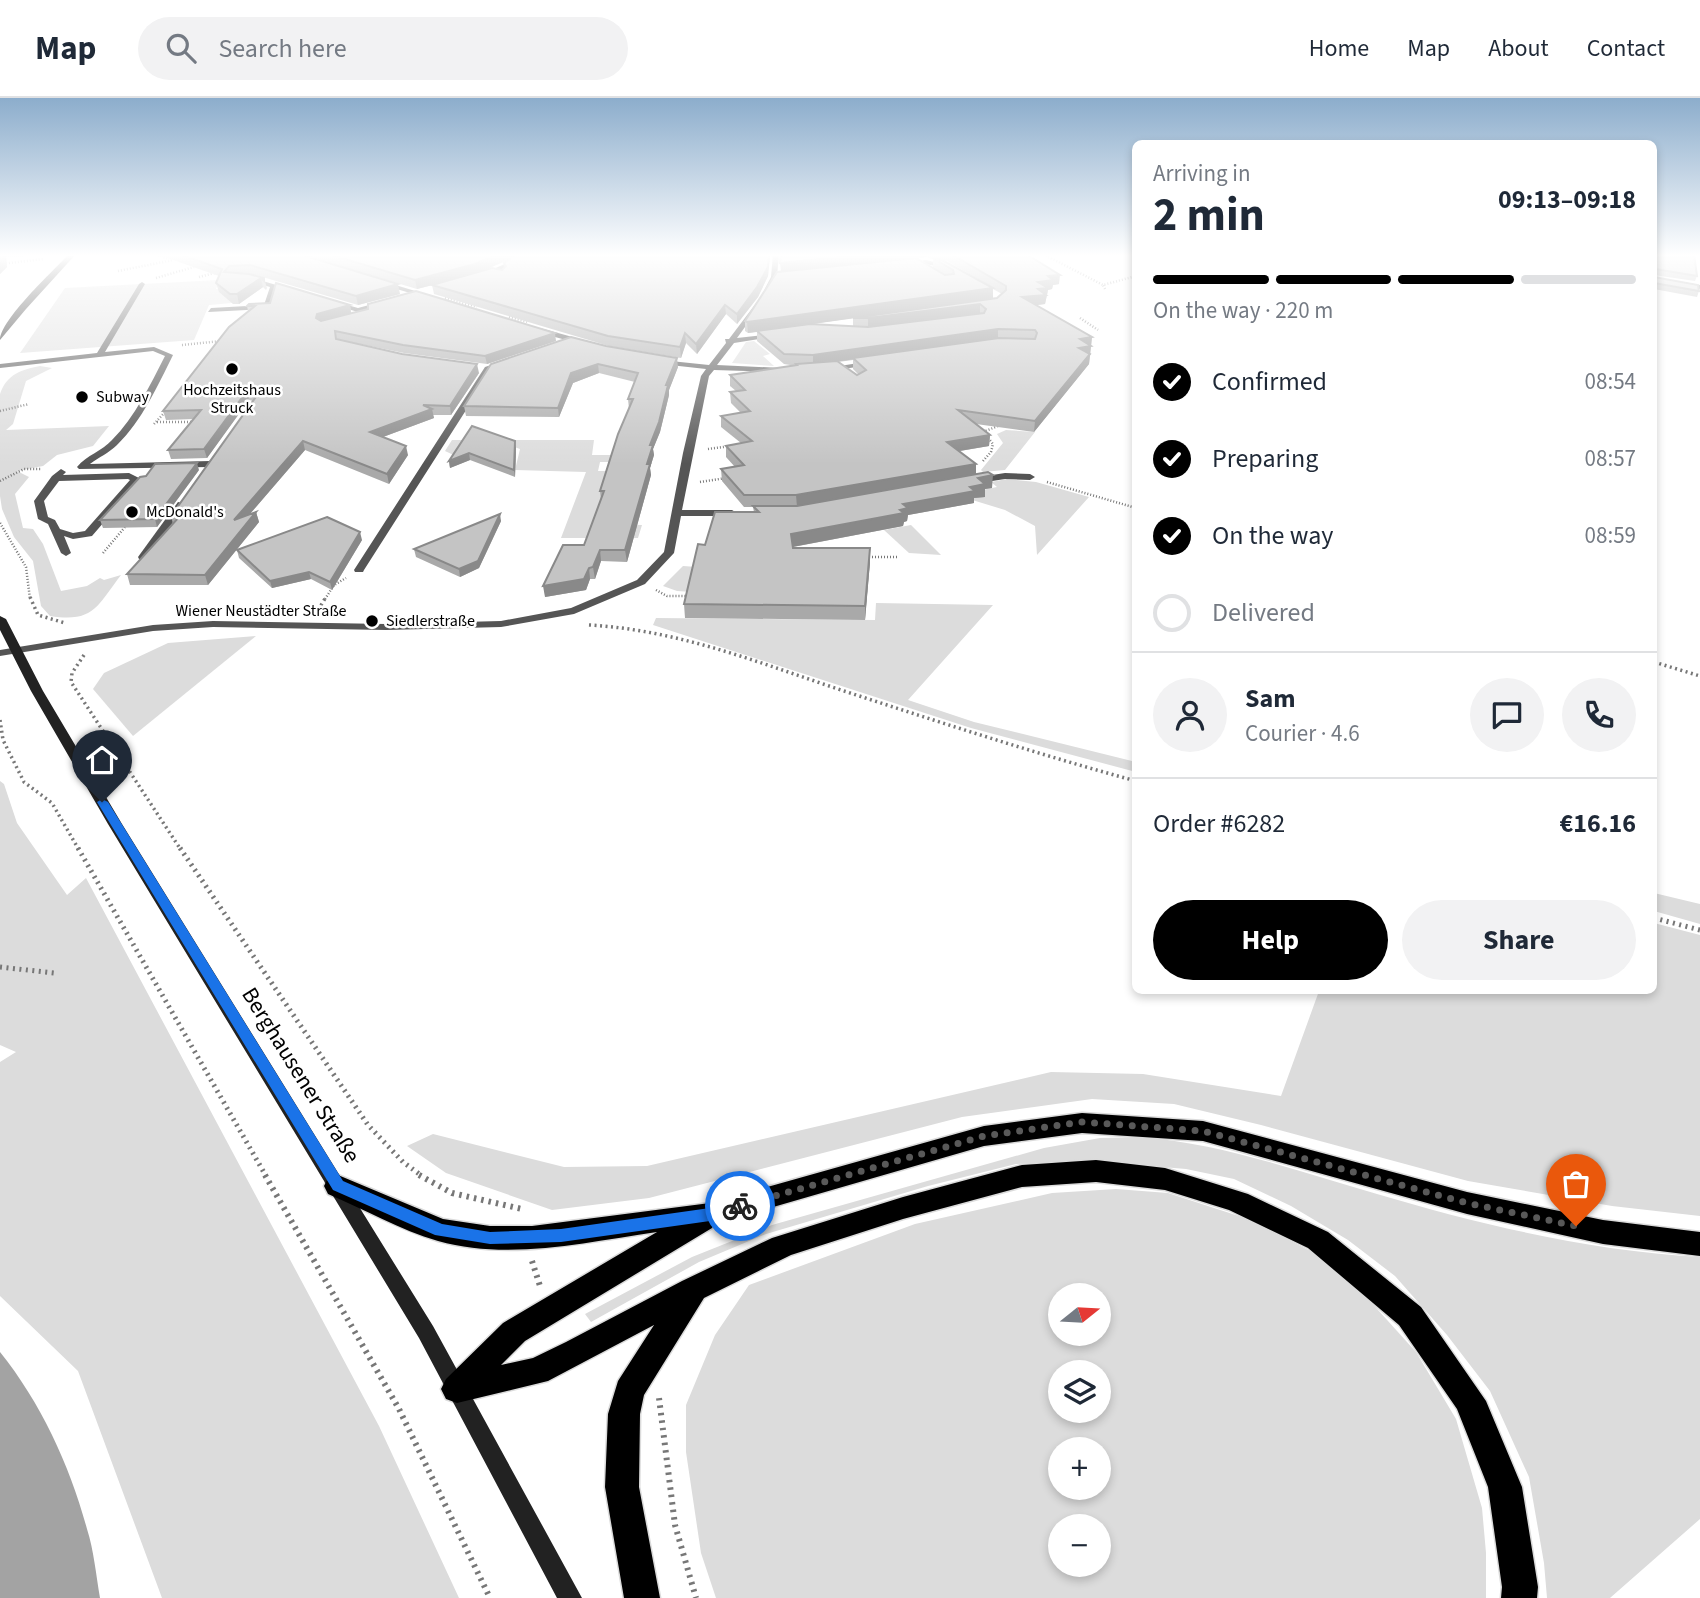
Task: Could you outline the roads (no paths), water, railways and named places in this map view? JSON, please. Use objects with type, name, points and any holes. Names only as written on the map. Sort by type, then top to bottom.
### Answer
[{"type":"highway","points":[[338,1186],[440,1230],[490,1238],[561,1235],[710,1214],[984,1136],[1082,1122],[1203,1131],[1467,1203],[1603,1232],[1700,1244]]},
{"type":"highway","points":[[457,1389],[537,1371],[694,1289],[782,1247],[903,1208],[1022,1176],[1096,1171],[1165,1179],[1238,1202],[1318,1240],[1410,1316],[1470,1401],[1505,1487],[1520,1587],[1519,1598]]},
{"type":"highway","points":[[457,1389],[514,1332],[710,1214]]},
{"type":"highway","points":[[642,1598],[622,1487],[624,1414],[629,1391],[694,1289]]},
{"type":"street","points":[[100,355],[118,324]]},
{"type":"street","name":"Wiener Neustädter Straße","points":[[8,652],[153,628],[213,624],[386,627],[500,624],[574,611],[641,582],[669,554],[687,453],[705,376],[742,324]]},
{"type":"street","points":[[531,325],[587,344]]},
{"type":"street","points":[[728,341],[787,334]]},
{"type":"street","points":[[562,344],[574,340]]},
{"type":"street","points":[[0,366],[154,349],[169,355],[156,383],[116,442],[91,457],[82,467]]},
{"type":"street","points":[[475,367],[488,369],[513,360]]},
{"type":"street","points":[[651,361],[710,368],[786,370]]},
{"type":"street","points":[[813,370],[880,362]]},
{"type":"street","points":[[841,367],[850,374]]},
{"type":"street","points":[[359,570],[488,369]]},
{"type":"street","points":[[199,480],[217,454]]},
{"type":"street","points":[[66,554],[52,522],[43,519],[39,501],[62,472],[82,467],[210,464]]},
{"type":"street","points":[[961,483],[1005,476],[1030,477]]},
{"type":"street","points":[[55,478],[136,479],[88,534],[73,536],[56,531]]},
{"type":"street","points":[[143,556],[184,500]]},
{"type":"street","points":[[677,513],[749,513]]},
{"type":"street","name":"Berghausener Straße","points":[[0,619],[8,652],[338,1186],[457,1389],[570,1598]]},
{"type":"place","name":"Hochzeitshaus Struck","points":[[232,369]]},
{"type":"place","name":"Subway","points":[[82,397]]},
{"type":"place","name":"McDonald's","points":[[132,512]]},
{"type":"place","name":"Siedlerstraße","points":[[372,621]]}]
